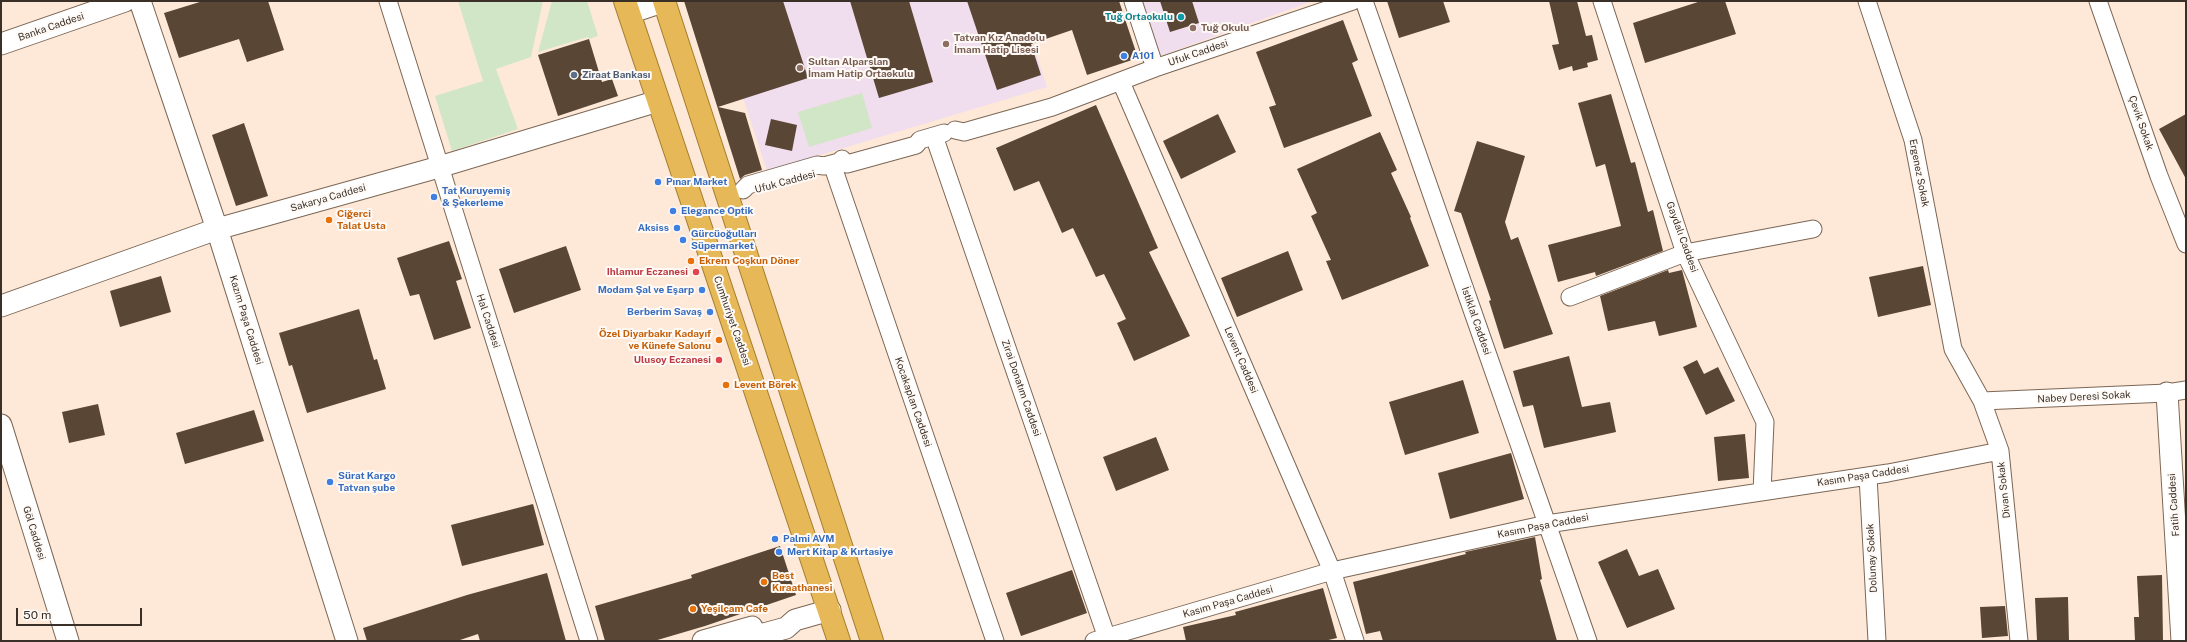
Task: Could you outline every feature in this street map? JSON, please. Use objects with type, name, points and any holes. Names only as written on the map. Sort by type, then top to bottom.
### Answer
[{"type":"highway","points":[[664,1],[734,192],[872,641]]},
{"type":"highway","name":"Cumhuriyet Caddesi","points":[[627,7],[840,641]]},
{"type":"street","name":"Banka Caddesi","points":[[1,44],[124,1]]},
{"type":"street","name":"Kazım Paşa Caddesi","points":[[140,1],[217,229],[347,641]]},
{"type":"street","name":"Hal Caddesi","points":[[388,1],[588,641]]},
{"type":"street","points":[[627,7],[664,1]]},
{"type":"street","points":[[1133,1],[1155,68]]},
{"type":"street","name":"Ufuk Caddesi","points":[[734,192],[748,184],[817,164],[847,164],[916,145],[927,138],[954,130],[964,132],[1052,108],[1155,68],[1353,1]]},
{"type":"street","name":"İstiklal Caddesi","points":[[1364,1],[1588,641]]},
{"type":"street","name":"Gaydalı Caddesi","points":[[1602,1],[1685,253],[1765,422],[1762,492]]},
{"type":"street","name":"Ergenez Sokak","points":[[1867,1],[1913,140],[1953,349]]},
{"type":"street","name":"Çevik Sokak","points":[[2098,1],[2160,176],[2186,244]]},
{"type":"street","name":"Levent Caddesi","points":[[1121,82],[1332,571],[1355,641]]},
{"type":"street","name":"Sakarya Caddesi","points":[[1,306],[217,229],[439,167],[658,101]]},
{"type":"street","name":"Zirai Donatım Caddesi","points":[[927,138],[1103,640]]},
{"type":"street","name":"Kocakaplan Caddesi","points":[[831,164],[995,641]]},
{"type":"street","points":[[1570,297],[1685,253],[1812,229]]},
{"type":"street","name":"Divan Sokak","points":[[1953,349],[1982,401],[2000,451],[2019,641]]},
{"type":"street","name":"Nabey Deresi Sokak","points":[[1982,401],[2176,392]]},
{"type":"street","name":"Fatih Caddesi","points":[[2176,392],[2182,641]]},
{"type":"street","name":"Göl Caddesi","points":[[1,425],[68,641]]},
{"type":"street","name":"Kasım Paşa Caddesi","points":[[1103,640],[1332,571],[1547,524],[1868,476],[2000,451]]},
{"type":"street","name":"Dolunay Sokak","points":[[1868,476],[1877,641]]},
{"type":"street","points":[[703,641],[783,618],[795,620],[830,610]]},
{"type":"street","points":[[738,641],[786,628],[795,620]]},
{"type":"shaded area","points":[[717,1],[1019,1],[1047,87],[767,171],[712,3]]},
{"type":"shaded area","name":"Tuğ Okulu","points":[[1141,1],[1313,1],[1160,56]]},
{"type":"green space","points":[[458,1],[543,1],[531,57],[496,69],[518,129],[452,151],[435,96],[483,81]]},
{"type":"green space","points":[[552,1],[587,1],[598,36],[589,39],[588,37],[538,52]]},
{"type":"green space","points":[[862,93],[872,128],[809,147],[798,112]]},
{"type":"building","points":[[203,1],[268,1],[284,50],[247,62],[239,39],[179,58],[164,13]]},
{"type":"building","points":[[684,1],[783,1],[808,78],[718,107],[745,113],[762,170],[745,175],[740,179]]},
{"type":"building","name":"Tatvan Kız Anadolu İmam Hatip Lisesi","points":[[850,1],[909,1],[933,82],[879,98]]},
{"type":"building","points":[[967,1],[1119,1],[1138,58],[1087,75],[1072,30],[1031,44],[1041,75],[997,90]]},
{"type":"building","name":"Tuğ Ortaokulu","points":[[1160,1],[1192,1],[1199,23],[1170,32]]},
{"type":"building","points":[[1387,1],[1443,1],[1450,22],[1399,38]]},
{"type":"building","points":[[1549,1],[1577,1],[1586,36],[1592,35],[1598,60],[1587,63],[1588,67],[1573,71],[1572,66],[1559,70],[1552,45],[1559,44]]},
{"type":"building","points":[[1701,1],[1725,1],[1736,34],[1645,63],[1633,23]]},
{"type":"building","points":[[1343,20],[1358,60],[1352,63],[1372,116],[1284,148],[1269,107],[1276,105],[1256,52]]},
{"type":"building","points":[[589,39],[602,82],[612,79],[618,96],[558,116],[538,55]]},
{"type":"building","points":[[1611,94],[1631,163],[1635,162],[1648,212],[1653,210],[1663,251],[1596,276],[1595,272],[1558,282],[1548,245],[1621,226],[1605,164],[1596,167],[1578,103]]},
{"type":"building","points":[[1096,105],[1158,248],[1149,252],[1190,336],[1134,361],[1117,323],[1126,319],[1104,274],[1096,277],[1073,228],[1062,233],[1039,181],[1014,191],[996,148]]},
{"type":"building","points":[[1218,114],[1236,152],[1181,179],[1163,141]]},
{"type":"building","points":[[2186,114],[2186,179],[2159,129]]},
{"type":"building","points":[[771,119],[797,125],[792,151],[765,145]]},
{"type":"building","points":[[244,123],[268,196],[236,206],[212,135]]},
{"type":"building","points":[[1380,132],[1397,170],[1391,173],[1411,217],[1410,218],[1429,266],[1342,300],[1326,261],[1331,260],[1311,216],[1317,213],[1297,169]]},
{"type":"building","points":[[1477,141],[1525,156],[1505,222],[1511,240],[1518,237],[1553,334],[1504,349],[1489,301],[1491,300],[1461,213],[1454,211]]},
{"type":"building","points":[[449,241],[462,279],[456,281],[471,328],[434,340],[419,294],[410,296],[397,258]]},
{"type":"building","points":[[566,246],[581,290],[514,313],[499,269]]},
{"type":"building","points":[[1288,251],[1303,290],[1237,317],[1221,278]]},
{"type":"building","points":[[1923,266],[1931,305],[1878,317],[1869,277]]},
{"type":"building","points":[[1668,270],[1669,273],[1682,270],[1697,327],[1659,336],[1655,321],[1608,331],[1600,296]]},
{"type":"building","points":[[161,276],[171,312],[120,327],[110,291]]},
{"type":"building","points":[[359,309],[374,360],[377,359],[386,389],[307,413],[292,365],[289,366],[279,333]]},
{"type":"building","points":[[1569,356],[1582,407],[1610,402],[1616,432],[1544,448],[1533,405],[1523,407],[1513,371]]},
{"type":"building","points":[[1697,360],[1704,374],[1718,367],[1735,401],[1706,415],[1683,367]]},
{"type":"building","points":[[1463,380],[1479,433],[1405,455],[1389,402]]},
{"type":"building","points":[[98,404],[105,435],[69,443],[62,412]]},
{"type":"building","points":[[254,410],[264,441],[185,464],[176,433]]},
{"type":"building","points":[[1745,434],[1749,478],[1718,481],[1714,437]]},
{"type":"building","points":[[1156,437],[1169,470],[1116,491],[1103,457]]},
{"type":"building","points":[[1511,453],[1524,499],[1450,519],[1438,473]]},
{"type":"building","points":[[533,504],[544,545],[462,566],[451,525]]},
{"type":"building","points":[[1535,537],[1542,579],[1540,580],[1557,641],[1383,641],[1380,631],[1366,634],[1353,582],[1466,554],[1465,552]]},
{"type":"building","points":[[780,546],[796,595],[705,626],[654,641],[605,641],[595,606],[692,578],[691,575]]},
{"type":"building","points":[[1627,549],[1639,576],[1658,569],[1675,609],[1627,628],[1598,562]]},
{"type":"building","points":[[1072,570],[1087,613],[1021,636],[1006,593]]},
{"type":"building","points":[[547,573],[566,641],[480,641],[478,634],[457,641],[367,641],[363,628],[467,595]]},
{"type":"building","points":[[2162,575],[2163,641],[2135,641],[2134,617],[2139,617],[2137,576]]},
{"type":"building","points":[[1323,588],[1337,638],[1324,641],[1186,641],[1183,627],[1236,615],[1235,612]]},
{"type":"building","points":[[2068,597],[2069,641],[2037,641],[2035,598]]},
{"type":"building","points":[[2005,606],[2008,636],[1982,638],[1980,607]]},
{"type":"place","name":"Tuğ Ortaokulu","points":[[1181,17]]},
{"type":"place","name":"Tuğ Okulu","points":[[1193,28]]},
{"type":"place","name":"Tatvan Kız Anadolu İmam Hatip Lisesi","points":[[946,44]]},
{"type":"place","name":"A101","points":[[1124,56]]},
{"type":"place","name":"Sultan Alparslan İmam Hatip Ortaokulu","points":[[800,68]]},
{"type":"place","name":"Ziraat Bankası","points":[[574,75]]},
{"type":"place","name":"Pınar Market","points":[[658,182]]},
{"type":"place","name":"Tat Kuruyemiş & Şekerleme","points":[[434,197]]},
{"type":"place","name":"Elegance Optik","points":[[673,211]]},
{"type":"place","name":"Ciğerci Talat Usta","points":[[329,220]]},
{"type":"place","name":"Aksiss","points":[[677,228]]},
{"type":"place","name":"Gürcüoğulları Süpermarket","points":[[683,240]]},
{"type":"place","name":"Ekrem Coşkun Döner","points":[[691,261]]},
{"type":"place","name":"Ihlamur Eczanesi","points":[[696,272]]},
{"type":"place","name":"Modam Şal ve Eşarp","points":[[702,290]]},
{"type":"place","name":"Berberim Savaş","points":[[710,312]]},
{"type":"place","name":"Özel Diyarbakır Kadayıf ve Künefe Salonu","points":[[719,340]]},
{"type":"place","name":"Ulusoy Eczanesi","points":[[719,360]]},
{"type":"place","name":"Levent Börek","points":[[726,385]]},
{"type":"place","name":"Sürat Kargo Tatvan şube","points":[[330,482]]},
{"type":"place","name":"Palmi AVM","points":[[775,539]]},
{"type":"place","name":"Mert Kitap & Kırtasiye","points":[[779,552]]},
{"type":"place","name":"Best Kıraathanesi","points":[[764,582]]},
{"type":"place","name":"Yeşilçam Cafe","points":[[693,609]]}]
